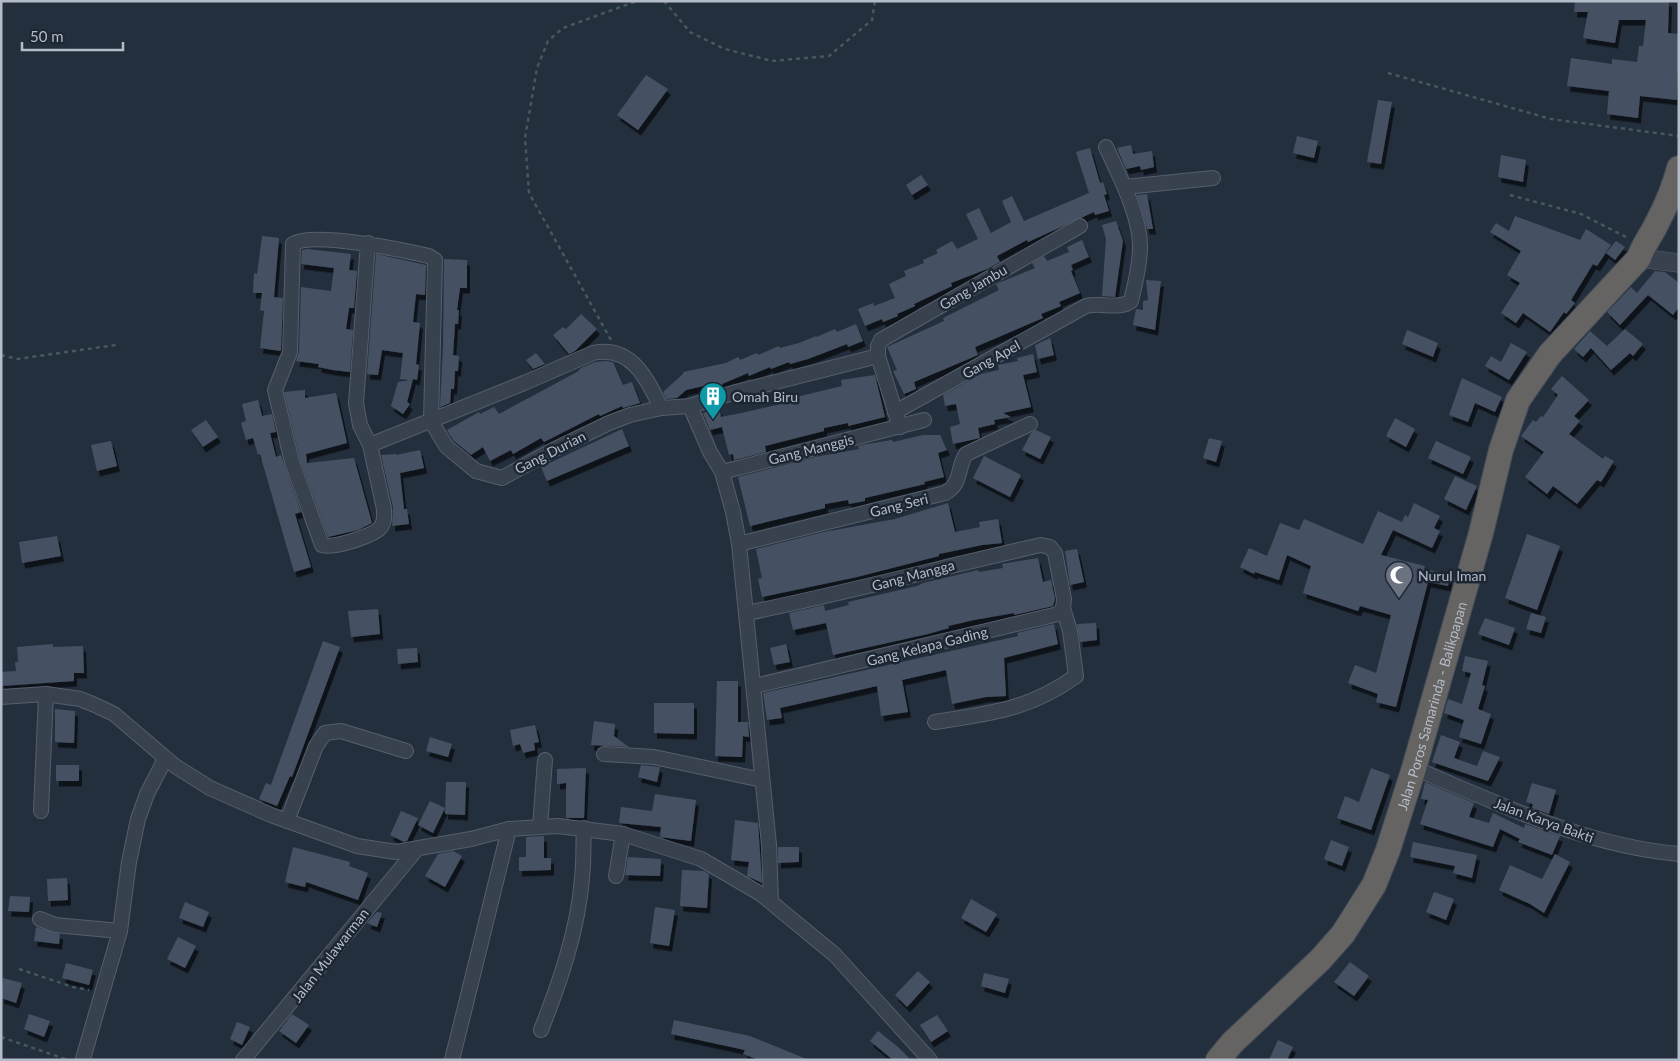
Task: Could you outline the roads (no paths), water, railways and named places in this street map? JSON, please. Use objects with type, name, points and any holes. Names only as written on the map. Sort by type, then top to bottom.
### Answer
[{"type":"highway","name":"Jalan Poros Samarinda - Balikpapan","points":[[1218,1060],[1232,1043],[1320,960],[1343,934],[1374,885],[1388,850],[1414,768],[1501,450],[1518,400],[1550,354],[1641,252],[1656,225],[1679,168]]},
{"type":"street","points":[[1106,147],[1125,187],[1213,178]]},
{"type":"street","name":"Gang Apel","points":[[895,412],[1086,306],[1100,303],[1122,305],[1131,301],[1140,247],[1125,187]]},
{"type":"street","name":"Gang Jambu","points":[[878,356],[878,346],[881,340],[1080,226]]},
{"type":"street","points":[[368,243],[356,403],[360,425],[370,445],[384,509],[382,526],[375,532],[333,547],[322,545],[292,462],[275,390],[290,352],[293,244],[298,241],[368,243],[429,256],[436,262],[431,421]]},
{"type":"street","points":[[1641,252],[1679,263]]},
{"type":"street","points":[[370,445],[593,353],[605,350],[618,352],[640,370],[660,408]]},
{"type":"street","points":[[878,356],[900,427]]},
{"type":"street","name":"Gang Durian","points":[[431,421],[446,446],[476,471],[502,478],[609,422],[660,408],[690,406],[736,392],[878,356]]},
{"type":"street","points":[[690,406],[703,438],[722,472],[733,512],[739,544],[755,686],[769,845],[771,902]]},
{"type":"street","name":"Gang Manggis","points":[[722,472],[924,420]]},
{"type":"street","name":"Gang Seri","points":[[739,544],[945,493],[954,488],[957,483],[966,454],[1030,424]]},
{"type":"street","name":"Gang Mangga","points":[[747,613],[846,592],[982,557],[1041,545],[1050,547],[1055,553],[1064,599],[1063,608]]},
{"type":"street","points":[[936,722],[1005,711],[1052,693],[1076,676],[1070,631],[1063,608]]},
{"type":"street","name":"Gang Kelapa Gading","points":[[755,686],[1058,614],[1063,608]]},
{"type":"street","points":[[1,697],[46,694],[80,699],[114,714],[166,759],[210,788],[287,821],[357,846],[396,852],[416,850],[509,829],[558,826],[623,834],[701,859],[771,902],[835,955],[930,1060]]},
{"type":"street","points":[[40,810],[46,694]]},
{"type":"street","points":[[287,821],[316,746],[325,733],[341,731],[406,751]]},
{"type":"street","points":[[604,754],[654,758],[762,780]]},
{"type":"street","points":[[69,1060],[84,1059],[120,931],[129,862],[138,819],[147,794],[166,759]]},
{"type":"street","points":[[540,827],[545,760]]},
{"type":"street","name":"Jalan Karya Bakti","points":[[1414,768],[1559,827],[1603,841],[1650,852],[1679,854]]},
{"type":"street","points":[[541,1030],[560,983],[577,911],[582,879],[584,828]]},
{"type":"street","points":[[452,1060],[509,829]]},
{"type":"street","points":[[616,876],[623,834]]},
{"type":"street","name":"Jalan Mulawarman","points":[[243,1060],[416,850]]},
{"type":"street","points":[[40,919],[56,925],[120,931]]},
{"type":"place","name":"Omah Biru","points":[[713,420]]},
{"type":"place","name":"Nurul Iman","points":[[1399,599]]}]
